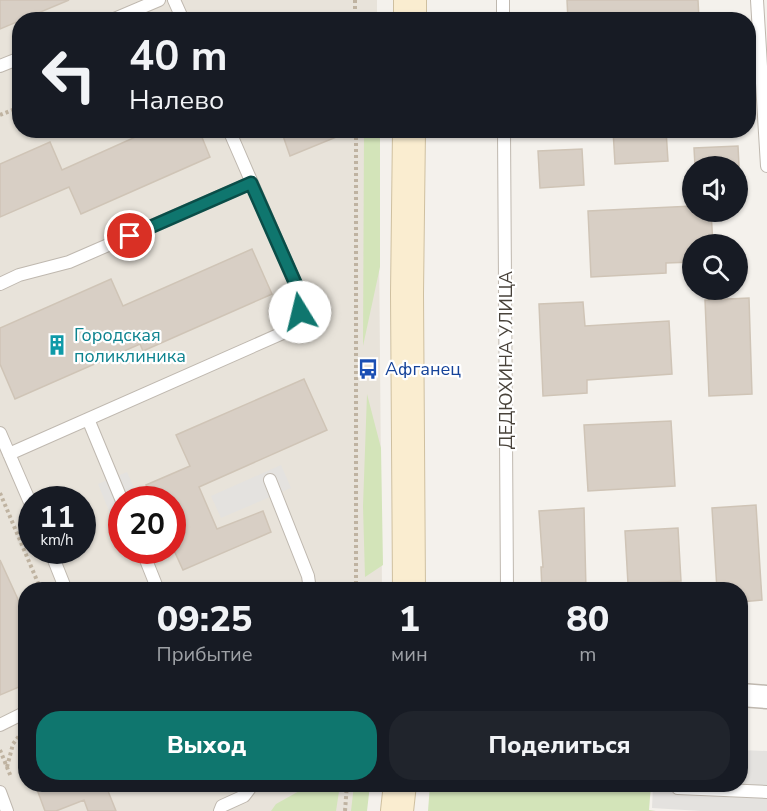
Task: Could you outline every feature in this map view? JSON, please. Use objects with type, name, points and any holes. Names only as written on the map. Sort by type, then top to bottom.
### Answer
[{"type":"main road","points":[[409,138],[409,582]]},
{"type":"main road","points":[[397,811],[399,792]]},
{"type":"street","points":[[748,696],[767,697]]},
{"type":"lane","points":[[131,12],[159,0]]},
{"type":"lane","points":[[758,0],[767,166]]},
{"type":"lane","points":[[9,454],[285,332],[296,323],[300,312],[301,296],[232,138]]},
{"type":"lane","name":"ДЕДЮХИНА УЛИЦА","points":[[504,138],[507,582]]},
{"type":"lane","points":[[0,284],[19,275],[69,262],[251,183]]},
{"type":"lane","points":[[88,419],[116,486]]},
{"type":"lane","points":[[0,433],[23,486]]},
{"type":"lane","points":[[270,480],[309,582]]},
{"type":"lane","points":[[56,564],[63,582]]},
{"type":"lane","points":[[148,564],[155,582]]},
{"type":"lane","points":[[0,725],[18,716]]},
{"type":"lane","points":[[748,791],[767,792]]},
{"type":"lane","points":[[0,792],[7,811]]},
{"type":"lane","points":[[220,811],[222,806],[244,796],[247,792]]},
{"type":"path","points":[[356,138],[356,582]]},
{"type":"path","points":[[0,493],[38,582]]},
{"type":"path","points":[[7,768],[13,744],[18,738]]},
{"type":"path","points":[[345,811],[346,792]]},
{"type":"shaded area","points":[[0,0],[377,0],[377,12],[12,12],[12,138],[378,138],[382,582],[18,582],[18,792],[359,792],[357,811],[0,811]]},
{"type":"shaded area","points":[[281,465],[291,488],[221,518],[211,496]]},
{"type":"shaded area","points":[[127,472],[133,486],[108,486],[108,508],[98,484]]},
{"type":"shaded area","points":[[748,750],[767,751],[767,811],[652,808],[653,792],[748,792]]},
{"type":"green space","points":[[364,138],[380,138],[380,267],[363,346]]},
{"type":"green space","points":[[367,394],[381,448],[383,565],[365,577],[363,506]]},
{"type":"green space","points":[[297,792],[339,792],[336,811],[271,811],[276,804]]},
{"type":"green space","points":[[353,792],[369,792],[367,811],[351,811]]},
{"type":"green space","points":[[429,792],[650,792],[649,810],[656,811],[428,811]]},
{"type":"building","points":[[0,0],[69,0],[40,12],[12,12],[12,24],[0,29]]},
{"type":"building","points":[[567,0],[698,0],[699,12],[568,12]]},
{"type":"building","points":[[133,138],[202,138],[210,157],[81,214],[69,187],[0,217],[0,164],[50,142],[62,170]]},
{"type":"building","points":[[284,138],[334,138],[290,156]]},
{"type":"building","points":[[613,138],[667,138],[668,161],[615,164]]},
{"type":"building","points":[[738,146],[738,156],[694,156],[694,148]]},
{"type":"building","points":[[582,149],[584,185],[540,188],[538,151]]},
{"type":"building","points":[[682,207],[682,222],[712,222],[712,234],[682,234],[682,262],[666,263],[666,273],[591,277],[588,211]]},
{"type":"building","points":[[252,249],[272,294],[143,351],[140,344],[15,399],[0,364],[0,328],[111,279],[123,306]]},
{"type":"building","points":[[748,298],[752,394],[709,396],[705,300],[748,300]]},
{"type":"building","points":[[583,302],[585,326],[669,321],[672,374],[587,380],[587,393],[543,396],[539,304]]},
{"type":"building","points":[[304,379],[327,430],[199,487],[217,529],[263,511],[271,532],[183,570],[180,564],[186,564],[186,486],[146,485],[190,466],[176,435]]},
{"type":"building","points":[[671,421],[675,486],[588,491],[584,425]]},
{"type":"building","points":[[756,505],[762,600],[748,601],[748,582],[717,582],[712,508]]},
{"type":"building","points":[[584,508],[586,582],[542,582],[541,567],[543,567],[539,511]]},
{"type":"building","points":[[678,528],[681,581],[628,582],[625,531]]},
{"type":"building","points":[[0,560],[18,599],[18,687],[0,695]]},
{"type":"building","points":[[38,792],[108,792],[116,811],[88,811],[84,800],[56,811],[45,811]]},
{"type":"place","name":"Городская поликлиника","points":[[57,345]]},
{"type":"place","name":"Афганец","points":[[368,369]]},
{"type":"route","points":[[130,236],[251,183],[301,296],[300,312]]}]
